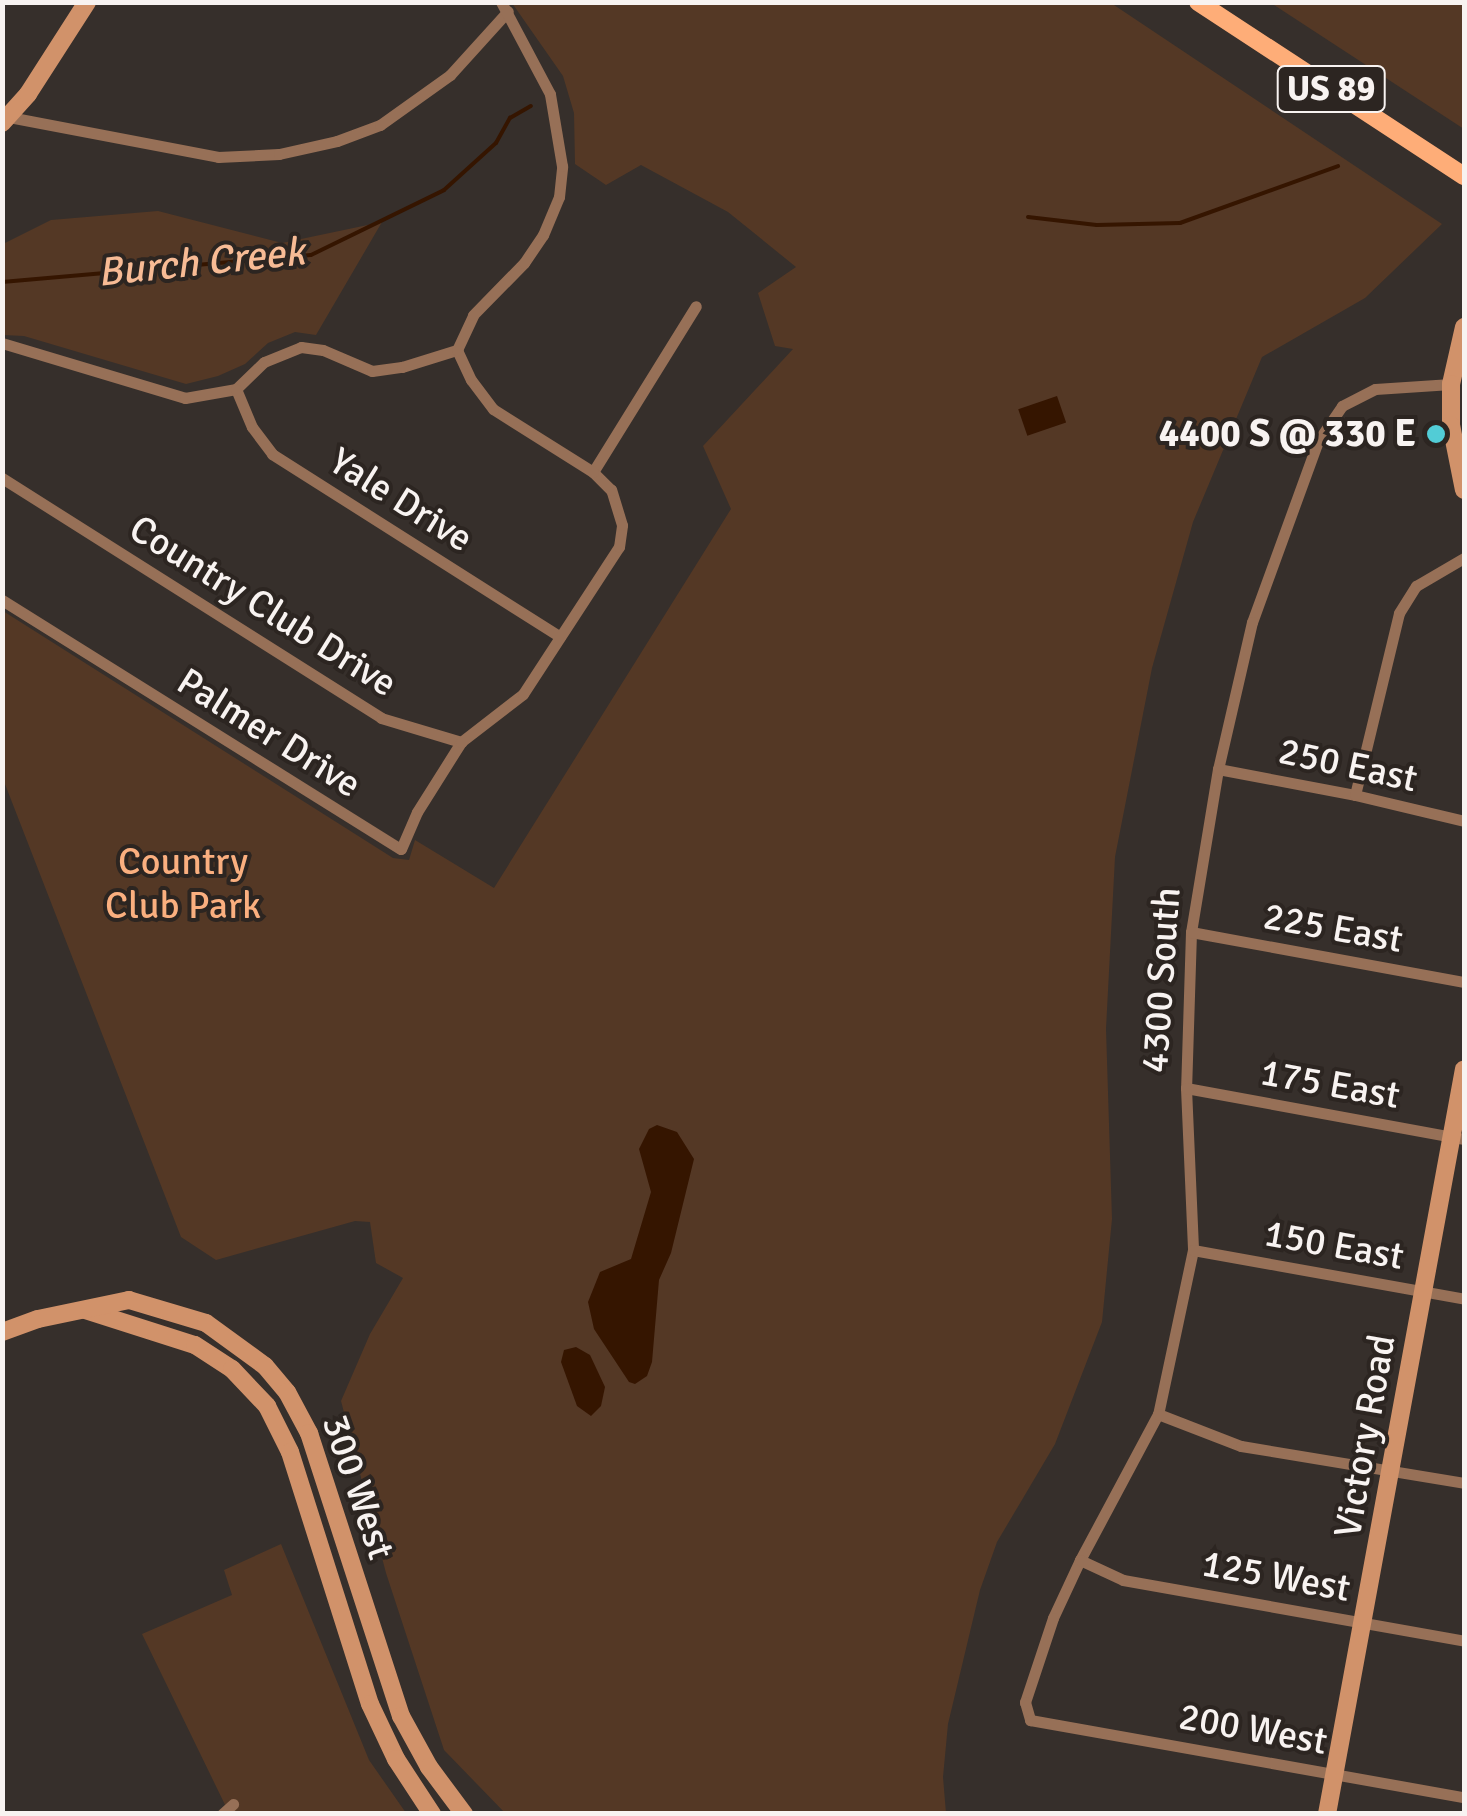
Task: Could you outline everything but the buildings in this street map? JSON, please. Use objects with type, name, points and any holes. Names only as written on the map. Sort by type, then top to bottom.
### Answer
[{"type":"main road","points":[[6,120],[87,2]]},
{"type":"main road","name":"US 89","points":[[1198,2],[1464,176]]},
{"type":"main road","points":[[1464,328],[1451,384],[1451,425],[1464,490]]},
{"type":"main road","name":"Victory Road","points":[[1327,1814],[1424,1292],[1458,1138],[1464,1069]]},
{"type":"main road","name":"300 West","points":[[2,1332],[129,1300],[183,1313],[238,1342],[280,1383],[313,1444],[396,1706],[429,1767],[464,1814]]},
{"type":"main road","name":"300 West","points":[[85,1310],[195,1345],[232,1368],[267,1406],[290,1452],[370,1704],[396,1759],[432,1814]]},
{"type":"street","points":[[2,343],[185,398],[236,389],[264,362],[301,347],[323,350],[372,371],[402,368],[457,350],[473,316],[524,263],[543,235],[558,197],[562,166],[550,94],[504,7],[450,75],[380,125],[337,141],[278,154],[218,156],[6,120]]},
{"type":"street","points":[[593,472],[696,306]]},
{"type":"street","points":[[457,350],[471,380],[494,410],[593,472],[611,490],[619,508],[619,546],[523,694],[461,742]]},
{"type":"street","name":"4300 South","points":[[1030,1720],[1025,1702],[1054,1618],[1080,1560],[1158,1414],[1192,1250],[1186,1088],[1191,932],[1218,769],[1252,622],[1318,441],[1342,406],[1375,388],[1451,384]]},
{"type":"street","name":"Yale Drive","points":[[236,389],[252,426],[272,454],[560,637]]},
{"type":"street","name":"Country Club Drive","points":[[2,478],[382,718],[461,742]]},
{"type":"street","points":[[1356,795],[1399,613],[1416,586],[1464,558]]},
{"type":"street","name":"Palmer Drive","points":[[2,600],[401,849],[417,812],[461,742]]},
{"type":"street","name":"250 East","points":[[1218,769],[1356,795],[1464,821]]},
{"type":"street","name":"225 East","points":[[1191,932],[1464,982]]},
{"type":"street","name":"175 East","points":[[1186,1088],[1458,1138]]},
{"type":"street","name":"150 East","points":[[1192,1250],[1464,1299]]},
{"type":"street","points":[[1158,1414],[1241,1446],[1464,1484]]},
{"type":"street","name":"125 West","points":[[1080,1560],[1123,1580],[1464,1641]]},
{"type":"street","name":"200 West","points":[[1030,1720],[1464,1797]]},
{"type":"street","points":[[222,1814],[233,1804]]},
{"type":"green space","name":"Country Club Park","points":[[512,3],[1111,3],[1442,224],[1365,298],[1262,357],[1193,522],[1152,668],[1115,857],[1106,1029],[1112,1219],[1102,1322],[1055,1444],[997,1542],[980,1590],[948,1724],[943,1777],[946,1813],[505,1813],[444,1750],[386,1573],[341,1401],[370,1334],[403,1278],[376,1263],[370,1222],[355,1221],[216,1260],[181,1237],[3,779],[3,611],[393,858],[409,860],[415,840],[494,888],[731,509],[703,446],[793,349],[775,346],[758,293],[796,267],[728,212],[641,165],[606,185],[575,164],[574,113],[563,76]]},
{"type":"green space","points":[[1271,3],[1464,3],[1464,129]]},
{"type":"green space","points":[[158,211],[282,243],[382,222],[316,335],[295,332],[268,343],[245,364],[218,376],[186,384],[24,336],[3,335],[3,244],[51,220]]},
{"type":"green space","points":[[281,1544],[369,1760],[406,1813],[229,1813],[142,1634],[232,1595],[224,1570]]},
{"type":"shaded area","points":[[1057,396],[1066,422],[1027,436],[1018,409]]},
{"type":"shaded area","points":[[657,1125],[677,1132],[694,1159],[671,1253],[659,1280],[652,1362],[647,1376],[635,1384],[629,1382],[594,1329],[588,1302],[600,1272],[631,1259],[651,1192],[639,1149],[649,1129]]},
{"type":"shaded area","points":[[576,1347],[590,1355],[605,1387],[601,1406],[591,1416],[577,1406],[561,1362],[564,1350]]},
{"type":"waterway","name":"Burch Creek","points":[[2,282],[311,255],[444,190],[496,143],[510,118],[531,106]]},
{"type":"waterway","name":"Burch Creek","points":[[1028,217],[1097,225],[1180,223],[1338,166]]},
{"type":"place","name":"4400 S @ 330 E","points":[[1436,434]]}]
